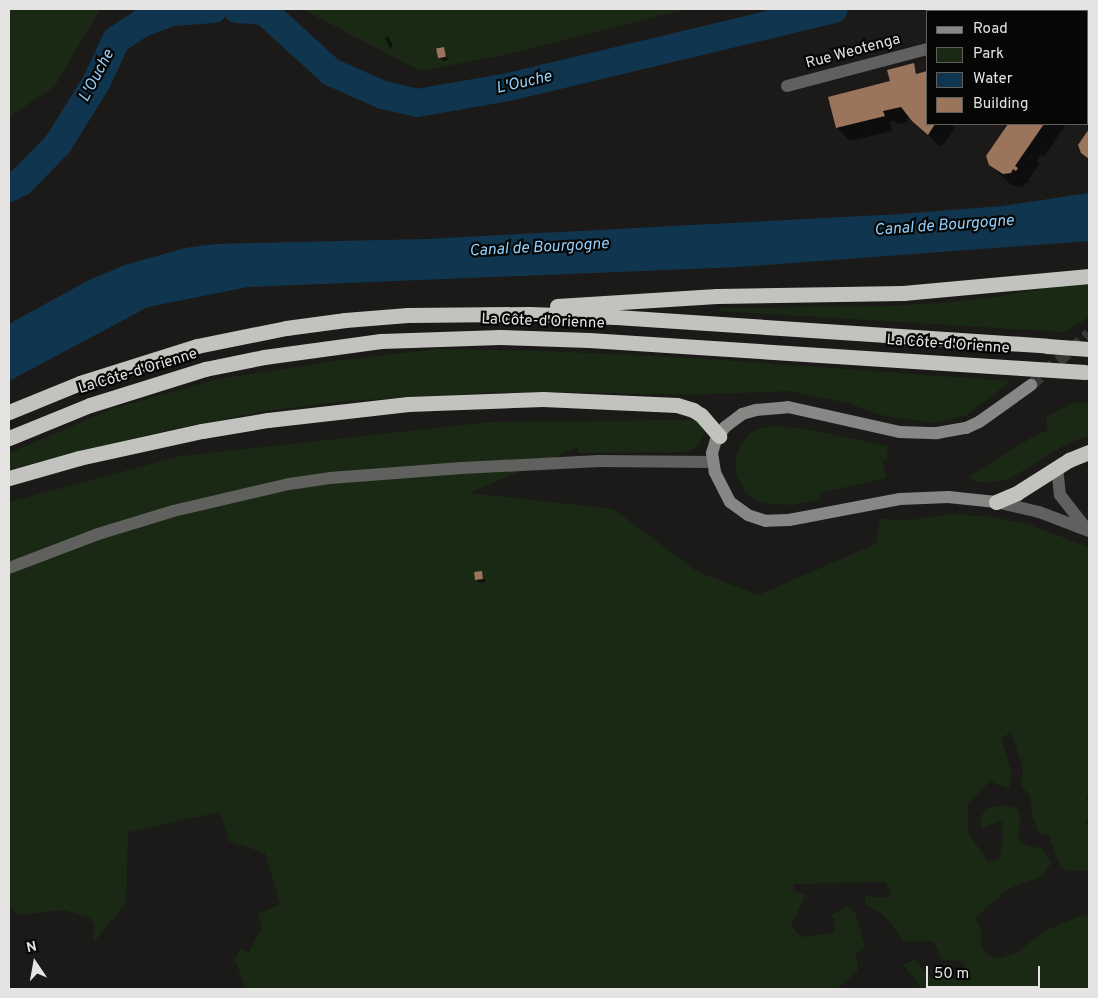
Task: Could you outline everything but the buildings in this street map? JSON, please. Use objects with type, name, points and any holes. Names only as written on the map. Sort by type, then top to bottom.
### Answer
[{"type":"highway","points":[[408,316],[717,296],[903,293],[1089,276]]},
{"type":"highway","name":"La Côte-d'Orienne","points":[[9,412],[80,383],[198,346],[286,328],[345,320],[408,316],[520,314],[616,317],[1089,349]]},
{"type":"highway","name":"La Côte-d'Orienne","points":[[9,438],[90,404],[205,369],[264,357],[381,341],[500,337],[589,340],[1087,373]]},
{"type":"highway","points":[[9,478],[79,458],[202,431],[268,420],[408,404],[544,400],[676,405],[693,410],[700,415],[719,436]]},
{"type":"highway","points":[[996,502],[1017,493],[1057,467],[1089,452]]},
{"type":"main road","points":[[996,502],[948,497],[900,498],[789,520],[766,520],[748,515],[730,502],[719,483],[712,462],[714,446],[725,427],[742,414],[774,407],[809,411],[900,432],[922,434],[953,431],[987,418],[1031,384]]},
{"type":"street","name":"Rue Weotenga","points":[[787,86],[926,49]]},
{"type":"street","points":[[9,568],[98,534],[173,511],[238,494],[306,481],[417,471],[599,461],[712,462]]},
{"type":"street","points":[[1057,467],[1060,495],[1071,512],[1089,531]]},
{"type":"street","points":[[996,502],[1039,512],[1089,531]]},
{"type":"green space","points":[[9,9],[100,9],[55,86],[9,117]]},
{"type":"green space","points":[[302,9],[686,9],[509,54],[420,71]]},
{"type":"green space","points":[[1079,283],[1089,284],[1089,317],[1065,332],[721,311],[720,308],[886,306],[941,303],[995,297]]},
{"type":"green space","points":[[437,349],[546,351],[693,358],[1011,381],[967,415],[933,423],[885,416],[847,403],[790,391],[687,395],[558,392],[481,393],[348,401],[265,411],[160,432],[9,469],[9,453],[114,408],[219,379],[342,360]]},
{"type":"green space","points":[[1072,403],[1089,403],[1089,436],[1066,444],[1009,479],[988,483],[974,481],[970,476],[1031,438],[1048,430],[1046,417]]},
{"type":"green space","points":[[692,420],[700,424],[704,432],[700,443],[688,452],[579,453],[577,447],[469,493],[613,509],[698,572],[758,595],[876,544],[880,519],[911,520],[952,514],[994,517],[1030,525],[1089,547],[1089,794],[1086,799],[1089,801],[1089,818],[1085,823],[1089,826],[1089,871],[1067,871],[1059,864],[1049,835],[1039,833],[1033,819],[1030,796],[1021,785],[1023,768],[1011,732],[1001,738],[1012,774],[1009,789],[990,781],[968,804],[968,833],[988,861],[999,859],[1003,841],[1002,821],[982,828],[980,818],[986,809],[1002,805],[1017,808],[1021,819],[1017,838],[1026,845],[1043,849],[1051,863],[1043,876],[1008,889],[975,918],[981,929],[981,945],[987,955],[1000,958],[1016,953],[1047,930],[1080,916],[1089,917],[1089,989],[920,989],[919,984],[903,965],[914,960],[932,979],[965,978],[964,962],[942,959],[933,941],[904,941],[884,915],[865,904],[865,896],[889,898],[891,890],[885,882],[793,884],[794,891],[806,894],[791,926],[802,937],[833,933],[836,928],[832,915],[846,906],[855,912],[865,947],[856,953],[858,970],[837,989],[246,989],[235,960],[240,948],[248,953],[262,929],[258,914],[280,904],[265,853],[229,841],[220,812],[128,832],[126,903],[93,943],[95,924],[89,917],[63,910],[19,915],[11,908],[9,894],[9,502],[181,456],[491,422]]},
{"type":"green space","points":[[774,426],[806,429],[888,446],[887,460],[882,461],[886,478],[820,493],[821,499],[793,505],[769,504],[756,500],[746,492],[737,477],[736,456],[740,452],[739,447],[750,434],[758,429]]},
{"type":"water","name":"Canal de Bourgogne","points":[[1089,193],[1089,241],[739,267],[248,287],[148,307],[9,381],[9,324],[89,280],[125,265],[185,248],[216,244],[426,239],[901,214],[1002,206]]},
{"type":"waterway","name":"L'Ouche","points":[[9,188],[21,182],[58,144],[97,81],[116,40],[142,23],[173,12],[213,9]]},
{"type":"waterway","name":"L'Ouche","points":[[237,9],[264,11],[331,72],[383,95],[417,103],[509,87],[834,9]]},
{"type":"tunnel","points":[[1031,385],[1089,334]]}]
